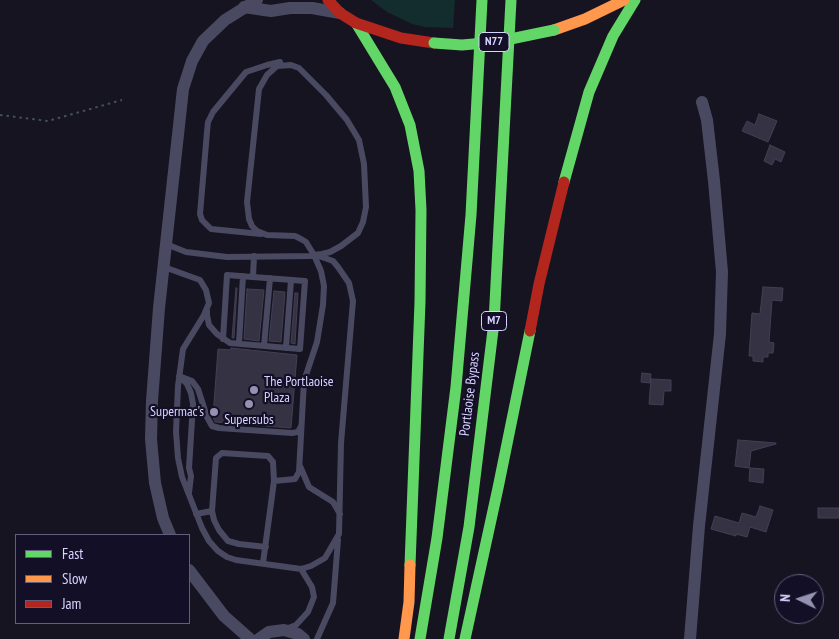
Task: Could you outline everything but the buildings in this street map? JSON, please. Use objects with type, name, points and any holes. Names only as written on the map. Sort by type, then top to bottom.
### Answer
[{"type":"main road","name":"N77","points":[[328,0],[340,13],[356,23],[401,38],[462,46],[496,42],[554,30],[585,19],[624,0]]},
{"type":"main road","name":"Portlaoise Bypass","points":[[420,639],[437,538],[456,387],[471,215],[482,0]]},
{"type":"main road","name":"Portlaoise Bypass","points":[[449,639],[469,527],[494,322],[511,0]]},
{"type":"main road","points":[[465,639],[539,284],[574,142],[588,92],[613,36],[635,0]]},
{"type":"main road","points":[[356,23],[395,87],[410,125],[419,171],[421,210],[420,302],[409,602],[404,639]]},
{"type":"street","points":[[170,534],[163,518],[155,483],[151,439],[154,362],[183,88],[192,61],[203,41],[225,20],[258,0]]},
{"type":"street","points":[[244,7],[271,11],[290,8],[312,8],[340,13]]},
{"type":"street","points":[[690,639],[699,526],[720,334],[722,272],[707,120],[702,102]]},
{"type":"street","points":[[190,571],[224,616],[250,639]]},
{"type":"street","points":[[259,639],[269,632],[284,630],[298,634],[304,639]]},
{"type":"lane","points":[[274,481],[295,478],[299,472],[304,381],[317,342],[323,306],[324,286],[322,271],[306,242],[295,236],[211,229],[202,220],[200,214],[208,122],[213,112],[246,72],[278,62],[299,68],[347,120],[359,140],[364,164],[366,207],[363,222],[358,233],[335,249],[314,255]]},
{"type":"lane","points":[[263,234],[252,226],[249,219],[247,202],[259,89],[272,69],[277,66],[291,65]]},
{"type":"lane","points":[[166,244],[186,252],[227,257],[314,255],[325,257],[333,261],[349,283],[353,301],[341,444],[339,534],[332,603],[317,639]]},
{"type":"lane","points":[[253,277],[254,256]]},
{"type":"lane","points":[[164,267],[183,272],[200,280],[206,290],[209,303],[206,315],[209,325],[223,339],[230,342],[264,346],[300,349],[305,281],[227,275],[223,339]]},
{"type":"lane","points":[[239,343],[243,276]]},
{"type":"lane","points":[[264,346],[270,278]]},
{"type":"lane","points":[[286,348],[292,280]]},
{"type":"lane","points":[[209,303],[204,315],[183,349],[179,376],[176,432],[178,458],[189,497],[209,541],[218,551],[236,560],[301,569],[325,558],[339,534]]},
{"type":"lane","points":[[179,376],[192,381],[198,389],[212,426],[292,434],[298,432],[302,425]]},
{"type":"lane","points":[[179,376],[187,384],[193,404],[189,497]]},
{"type":"lane","points":[[263,563],[266,547],[274,481],[273,462],[268,456],[222,453],[216,458],[212,511],[218,530],[228,541],[266,547]]},
{"type":"lane","points":[[299,465],[309,487],[333,502],[340,514]]},
{"type":"lane","points":[[196,514],[212,511]]},
{"type":"lane","points":[[284,630],[296,625],[303,619],[314,597],[312,587],[301,569]]},
{"type":"path","points":[[0,115],[48,121],[122,100]]},
{"type":"green space","points":[[371,0],[455,0],[453,28],[425,27],[412,24],[387,12]]},
{"type":"traffic: fast","points":[[420,639],[437,538],[456,387],[471,215],[482,0]]},
{"type":"traffic: fast","points":[[449,639],[469,527],[494,322],[511,0]]},
{"type":"traffic: fast","points":[[564,182],[589,92],[613,36],[635,0]]},
{"type":"traffic: fast","points":[[356,23],[395,87],[410,125],[419,171],[421,210],[420,302],[410,565]]},
{"type":"traffic: fast","points":[[434,43],[462,45],[496,42],[554,30]]},
{"type":"traffic: fast","points":[[465,639],[530,331]]},
{"type":"traffic: slow","points":[[554,30],[585,19],[624,0]]},
{"type":"traffic: slow","points":[[404,639],[409,602],[410,565]]},
{"type":"traffic: jam","points":[[328,0],[340,13],[356,23],[401,38],[434,43]]},
{"type":"traffic: jam","points":[[530,331],[539,284],[564,182]]},
{"type":"place","name":"The Portlaoise Plaza","points":[[254,390]]},
{"type":"place","name":"Supersubs","points":[[249,404]]},
{"type":"place","name":"Supermac's","points":[[214,412]]}]
